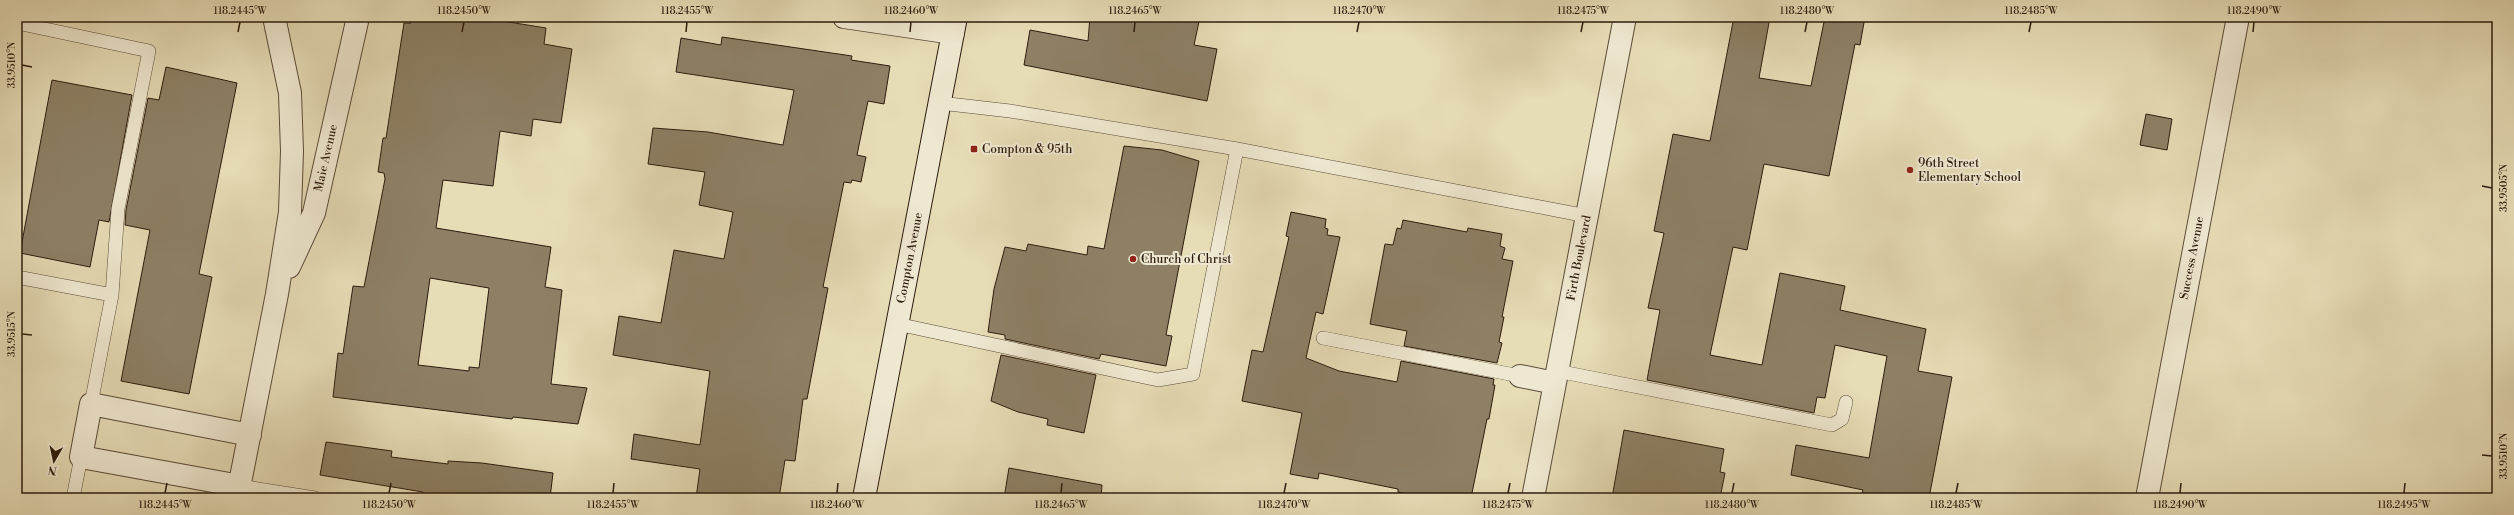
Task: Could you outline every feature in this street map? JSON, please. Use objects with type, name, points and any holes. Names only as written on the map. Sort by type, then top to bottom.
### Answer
[{"type":"street","name":"Maie Avenue","points":[[238,492],[277,294],[290,212],[292,151],[290,93],[274,17]]},
{"type":"street","name":"Maie Avenue","points":[[277,294],[314,213],[358,17]]},
{"type":"street","points":[[844,17],[955,25]]},
{"type":"street","name":"Firth Boulevard","points":[[1533,498],[1625,17]]},
{"type":"street","name":"Success Avenue","points":[[2147,498],[2238,17]]},
{"type":"street","name":"Compton Avenue","points":[[864,498],[955,25]]},
{"type":"street","points":[[1520,376],[1556,377]]},
{"type":"street","points":[[238,492],[81,457],[91,404],[250,435]]},
{"type":"lane","points":[[17,23],[149,51],[118,209],[112,295],[91,404]]},
{"type":"lane","points":[[940,103],[1010,111],[1237,149],[1587,216]]},
{"type":"lane","points":[[898,324],[1158,380],[1193,374],[1237,149]]},
{"type":"lane","points":[[17,277],[112,295]]},
{"type":"lane","points":[[1323,338],[1520,376]]},
{"type":"lane","points":[[1556,377],[1832,425],[1842,419],[1846,402]]},
{"type":"lane","points":[[73,498],[81,457]]},
{"type":"lane","points":[[238,492],[315,498]]},
{"type":"building","points":[[412,17],[491,17],[490,19],[546,28],[544,44],[572,49],[561,123],[533,119],[531,136],[500,131],[493,186],[443,180],[436,228],[551,247],[545,287],[562,290],[551,384],[587,388],[578,424],[513,417],[512,419],[333,397],[338,353],[343,354],[353,286],[364,287],[385,179],[384,173],[378,172],[383,138],[386,138],[404,23],[411,23]],"holes":[[[430,278],[489,288],[479,368],[469,367],[469,371],[418,365]]]},
{"type":"building","points":[[1090,17],[1200,17],[1194,45],[1217,49],[1207,101],[1024,65],[1030,30],[1088,41]]},
{"type":"building","points":[[1734,17],[1770,17],[1759,78],[1811,86],[1825,17],[1865,17],[1860,45],[1855,44],[1829,176],[1764,164],[1747,250],[1733,247],[1710,355],[1762,365],[1780,273],[1845,286],[1840,310],[1926,329],[1918,371],[1952,377],[1929,498],[1861,498],[1863,490],[1791,475],[1796,445],[1869,458],[1887,356],[1835,345],[1825,398],[1817,397],[1814,413],[1647,380],[1660,310],[1648,308],[1664,233],[1654,231],[1673,134],[1710,141]]},
{"type":"building","points":[[722,37],[852,56],[851,60],[890,66],[884,104],[868,101],[857,155],[866,157],[861,182],[852,180],[851,183],[844,182],[823,287],[828,288],[807,399],[803,399],[795,461],[785,460],[779,498],[696,498],[700,469],[631,459],[634,434],[700,445],[710,371],[613,355],[619,316],[661,323],[674,250],[724,259],[733,212],[699,205],[705,172],[648,164],[653,128],[708,132],[783,145],[794,90],[676,72],[681,38],[721,45]]},
{"type":"building","points":[[166,67],[237,83],[199,274],[212,277],[189,394],[121,381],[150,230],[125,225],[126,210],[148,98],[159,100]]},
{"type":"building","points":[[52,80],[132,95],[109,222],[99,220],[90,267],[20,253]]},
{"type":"building","points":[[2146,114],[2172,119],[2167,150],[2140,145]]},
{"type":"building","name":"Church of Christ","points":[[1124,146],[1162,150],[1199,161],[1166,335],[1172,336],[1166,366],[1101,354],[1099,359],[1005,339],[1005,335],[988,332],[994,289],[1005,247],[1026,251],[1028,244],[1087,255],[1088,246],[1104,249]]},
{"type":"building","points":[[1291,212],[1326,219],[1325,228],[1328,229],[1327,235],[1340,237],[1323,314],[1316,312],[1306,358],[1339,371],[1397,382],[1401,361],[1494,379],[1493,385],[1495,385],[1489,419],[1487,419],[1471,498],[1428,498],[1398,492],[1398,489],[1319,473],[1318,479],[1290,474],[1302,413],[1242,401],[1252,350],[1263,352],[1289,237],[1286,236]]},
{"type":"building","points":[[1403,220],[1467,232],[1468,228],[1502,234],[1500,246],[1505,248],[1502,259],[1513,261],[1502,317],[1504,317],[1499,342],[1502,343],[1497,363],[1404,346],[1407,331],[1370,324],[1385,244],[1393,245],[1397,228],[1401,229]]},
{"type":"building","points":[[1001,355],[1096,375],[1084,433],[1047,425],[1048,419],[1018,412],[991,401]]},
{"type":"building","points":[[1624,430],[1724,449],[1720,472],[1725,473],[1720,498],[1612,498]]},
{"type":"building","points":[[326,442],[392,451],[391,457],[448,464],[448,461],[482,463],[553,473],[550,498],[423,498],[423,492],[320,475]]},
{"type":"building","points":[[1009,468],[1102,485],[1101,498],[1004,498]]},
{"type":"place","name":"Compton & 95th","points":[[974,149]]},
{"type":"place","name":"96th Street Elementary School","points":[[1910,170]]},
{"type":"place","name":"Church of Christ","points":[[1133,259]]}]
